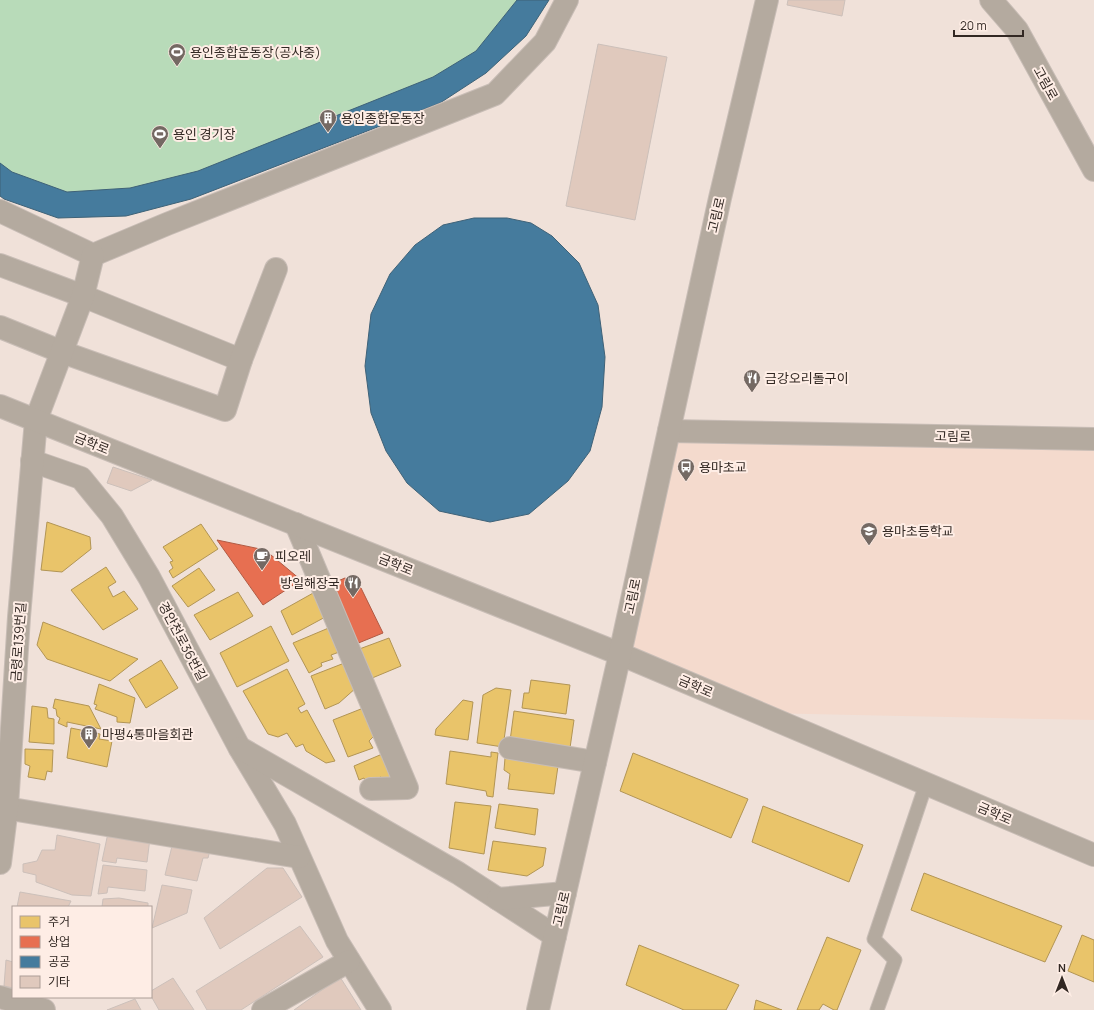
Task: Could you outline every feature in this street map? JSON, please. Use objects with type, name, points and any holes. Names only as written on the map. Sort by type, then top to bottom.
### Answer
[{"type":"street","points":[[0,211],[93,254],[495,94],[545,42],[567,0]]},
{"type":"street","name":"고림로","points":[[538,1010],[620,654],[720,198],[767,0]]},
{"type":"street","name":"고림로","points":[[991,0],[1017,30],[1094,170]]},
{"type":"street","name":"금령로139번길","points":[[0,863],[10,617],[32,461],[36,420],[83,296],[93,254]]},
{"type":"street","points":[[0,265],[83,296],[241,360]]},
{"type":"street","points":[[0,327],[62,352],[225,410],[241,360],[276,269]]},
{"type":"street","name":"금학로","points":[[0,406],[620,654],[1094,855]]},
{"type":"street","name":"고림로","points":[[669,431],[1094,439]]},
{"type":"street","name":"경안천로36번길","points":[[32,461],[81,478],[112,516],[149,577],[239,747],[285,824],[337,941],[380,1010]]},
{"type":"street","points":[[296,524],[407,788],[371,789]]},
{"type":"street","points":[[239,747],[458,873],[555,936]]},
{"type":"street","points":[[510,748],[595,762]]},
{"type":"street","points":[[3,807],[299,857]]},
{"type":"street","points":[[498,899],[565,893]]},
{"type":"street","points":[[263,1010],[349,960]]},
{"type":"street","points":[[0,997],[44,1010]]},
{"type":"lane","points":[[877,1010],[894,960],[874,939],[926,784]]},
{"type":"shaded area","name":"용마초등학교","points":[[669,431],[1094,439],[1094,720],[758,713],[620,654]]},
{"type":"green space","name":"용인 경기장","points":[[0,0],[549,0],[526,36],[486,73],[191,199],[126,216],[58,218],[0,196]]},
{"type":"building: 주거","points":[[47,522],[90,537],[91,549],[62,572],[41,570]]},
{"type":"building: 주거","points":[[201,524],[218,549],[173,578],[169,571],[173,568],[170,562],[173,561],[163,547]]},
{"type":"building: 주거","points":[[106,567],[116,582],[108,587],[113,597],[124,591],[138,609],[103,630],[71,590]]},
{"type":"building: 주거","points":[[199,568],[215,590],[188,607],[172,586]]},
{"type":"building: 주거","points":[[238,592],[253,616],[210,640],[194,615]]},
{"type":"building: 주거","points":[[315,592],[329,615],[292,635],[281,611]]},
{"type":"building: 주거","points":[[43,622],[138,659],[110,681],[47,659],[37,645]]},
{"type":"building: 주거","points":[[271,626],[289,661],[237,687],[220,653]]},
{"type":"building: 주거","points":[[331,627],[342,651],[331,655],[333,659],[321,663],[322,666],[309,673],[293,643]]},
{"type":"building: 주거","points":[[389,638],[401,666],[365,681],[354,651]]},
{"type":"building: 주거","points":[[161,660],[178,688],[146,708],[129,680]]},
{"type":"building: 주거","points":[[347,662],[357,687],[339,703],[325,709],[311,676]]},
{"type":"building: 주거","points":[[287,669],[305,704],[298,708],[301,713],[307,710],[335,761],[326,763],[306,751],[303,744],[296,747],[287,733],[278,737],[268,734],[243,691]]},
{"type":"building: 주거","points":[[531,680],[570,685],[566,714],[522,708],[524,693],[529,693]]},
{"type":"building: 주거","points":[[99,684],[135,698],[130,723],[117,722],[117,717],[95,709],[97,705],[94,704]]},
{"type":"building: 주거","points":[[496,688],[511,690],[503,747],[477,743],[483,695]]},
{"type":"building: 주거","points":[[55,699],[89,706],[101,729],[67,722],[67,727],[58,723],[60,718],[57,716],[56,709],[53,708]]},
{"type":"building: 주거","points":[[463,700],[473,702],[468,740],[435,735],[436,729]]},
{"type":"building: 주거","points":[[32,706],[47,708],[48,718],[54,719],[54,744],[29,742]]},
{"type":"building: 주거","points":[[366,707],[379,731],[369,741],[373,748],[348,757],[333,720]]},
{"type":"building: 주거","points":[[514,711],[574,720],[570,748],[510,741]]},
{"type":"building: 주거","name":"마평4통마을회관","points":[[71,728],[100,734],[99,739],[112,741],[107,767],[67,758]]},
{"type":"building: 주거","points":[[25,749],[53,750],[52,772],[47,771],[45,780],[28,777],[30,766],[25,764]]},
{"type":"building: 주거","points":[[450,751],[491,757],[491,752],[498,753],[493,797],[487,796],[486,791],[446,784]]},
{"type":"building: 주거","points":[[387,752],[396,777],[383,781],[381,777],[366,782],[364,778],[359,780],[354,766]]},
{"type":"building: 주거","points":[[633,753],[748,799],[731,838],[620,791]]},
{"type":"building: 주거","points":[[505,758],[558,766],[554,794],[508,789],[510,774],[504,770]]},
{"type":"building: 주거","points":[[455,802],[491,806],[484,854],[449,848]]},
{"type":"building: 주거","points":[[499,804],[538,809],[535,835],[495,828]]},
{"type":"building: 주거","points":[[763,806],[863,845],[849,882],[752,842]]},
{"type":"building: 주거","points":[[493,841],[546,848],[543,866],[527,876],[488,870]]},
{"type":"building: 주거","points":[[924,873],[1062,926],[1045,962],[911,910]]},
{"type":"building: 주거","points":[[1082,935],[1094,940],[1094,982],[1068,971]]},
{"type":"building: 주거","points":[[827,937],[861,950],[837,1010],[823,1004],[819,1010],[797,1010]]},
{"type":"building: 주거","points":[[639,945],[739,985],[726,1010],[684,1010],[626,985]]},
{"type":"building: 주거","points":[[756,1000],[782,1010],[754,1010]]},
{"type":"building: 상업","points":[[217,540],[265,550],[301,580],[263,605]]},
{"type":"building: 상업","points":[[345,578],[361,588],[383,633],[356,644],[326,586]]},
{"type":"building: 공공","name":"용인종합운동장","points":[[517,0],[549,0],[526,36],[486,73],[440,103],[191,199],[126,216],[58,218],[4,199],[0,196],[0,163],[12,172],[67,192],[130,188],[198,171],[433,77],[476,51]]},
{"type":"building: 공공","points":[[474,218],[507,218],[531,223],[552,236],[579,263],[598,305],[605,357],[602,407],[590,451],[568,481],[529,514],[490,522],[439,511],[407,483],[386,451],[371,413],[365,366],[371,314],[390,274],[415,245],[443,225]]},
{"type":"building: 기타","points":[[788,0],[845,0],[842,16],[787,5]]},
{"type":"building: 기타","points":[[598,44],[667,57],[635,220],[566,206]]},
{"type":"building: 기타","points":[[113,467],[152,480],[131,491],[107,483]]},
{"type":"building: 기타","points":[[108,833],[150,838],[147,862],[117,858],[116,863],[102,861]]},
{"type":"building: 기타","points":[[57,835],[100,844],[91,896],[72,895],[36,882],[36,875],[23,872],[23,864],[37,861],[42,850],[55,850]]},
{"type":"building: 기타","points":[[173,842],[210,850],[208,858],[203,858],[197,881],[165,875]]},
{"type":"building: 기타","points":[[103,865],[147,870],[145,891],[108,887],[107,893],[98,894]]},
{"type":"building: 기타","points":[[267,868],[283,868],[302,897],[220,949],[204,918]]},
{"type":"building: 기타","points":[[162,885],[192,890],[187,913],[152,928]]},
{"type":"building: 기타","points":[[20,892],[71,901],[68,906],[17,906]]},
{"type":"building: 기타","points":[[119,898],[148,903],[148,906],[102,906],[103,899]]},
{"type":"building: 기타","points":[[300,926],[323,957],[241,1010],[207,1010],[196,991]]},
{"type":"building: 기타","points":[[6,960],[12,962],[12,988],[4,986]]},
{"type":"building: 기타","points":[[340,977],[361,1010],[294,1010]]},
{"type":"building: 기타","points":[[173,978],[194,1010],[159,1010],[152,998],[152,990]]},
{"type":"building: 기타","points":[[135,999],[141,1010],[107,1010]]},
{"type":"place","name":"용인종합운동장(공사중)","points":[[177,67]]},
{"type":"place","name":"용인종합운동장","points":[[328,133]]},
{"type":"place","name":"용인 경기장","points":[[160,149]]},
{"type":"place","name":"금강오리돌구이","points":[[752,393]]},
{"type":"place","name":"용마초교","points":[[686,482]]},
{"type":"place","name":"용마초등학교","points":[[869,546]]},
{"type":"place","name":"피오레","points":[[262,571]]},
{"type":"place","name":"방일해장국","points":[[353,598]]},
{"type":"place","name":"마평4통마을회관","points":[[89,749]]}]
